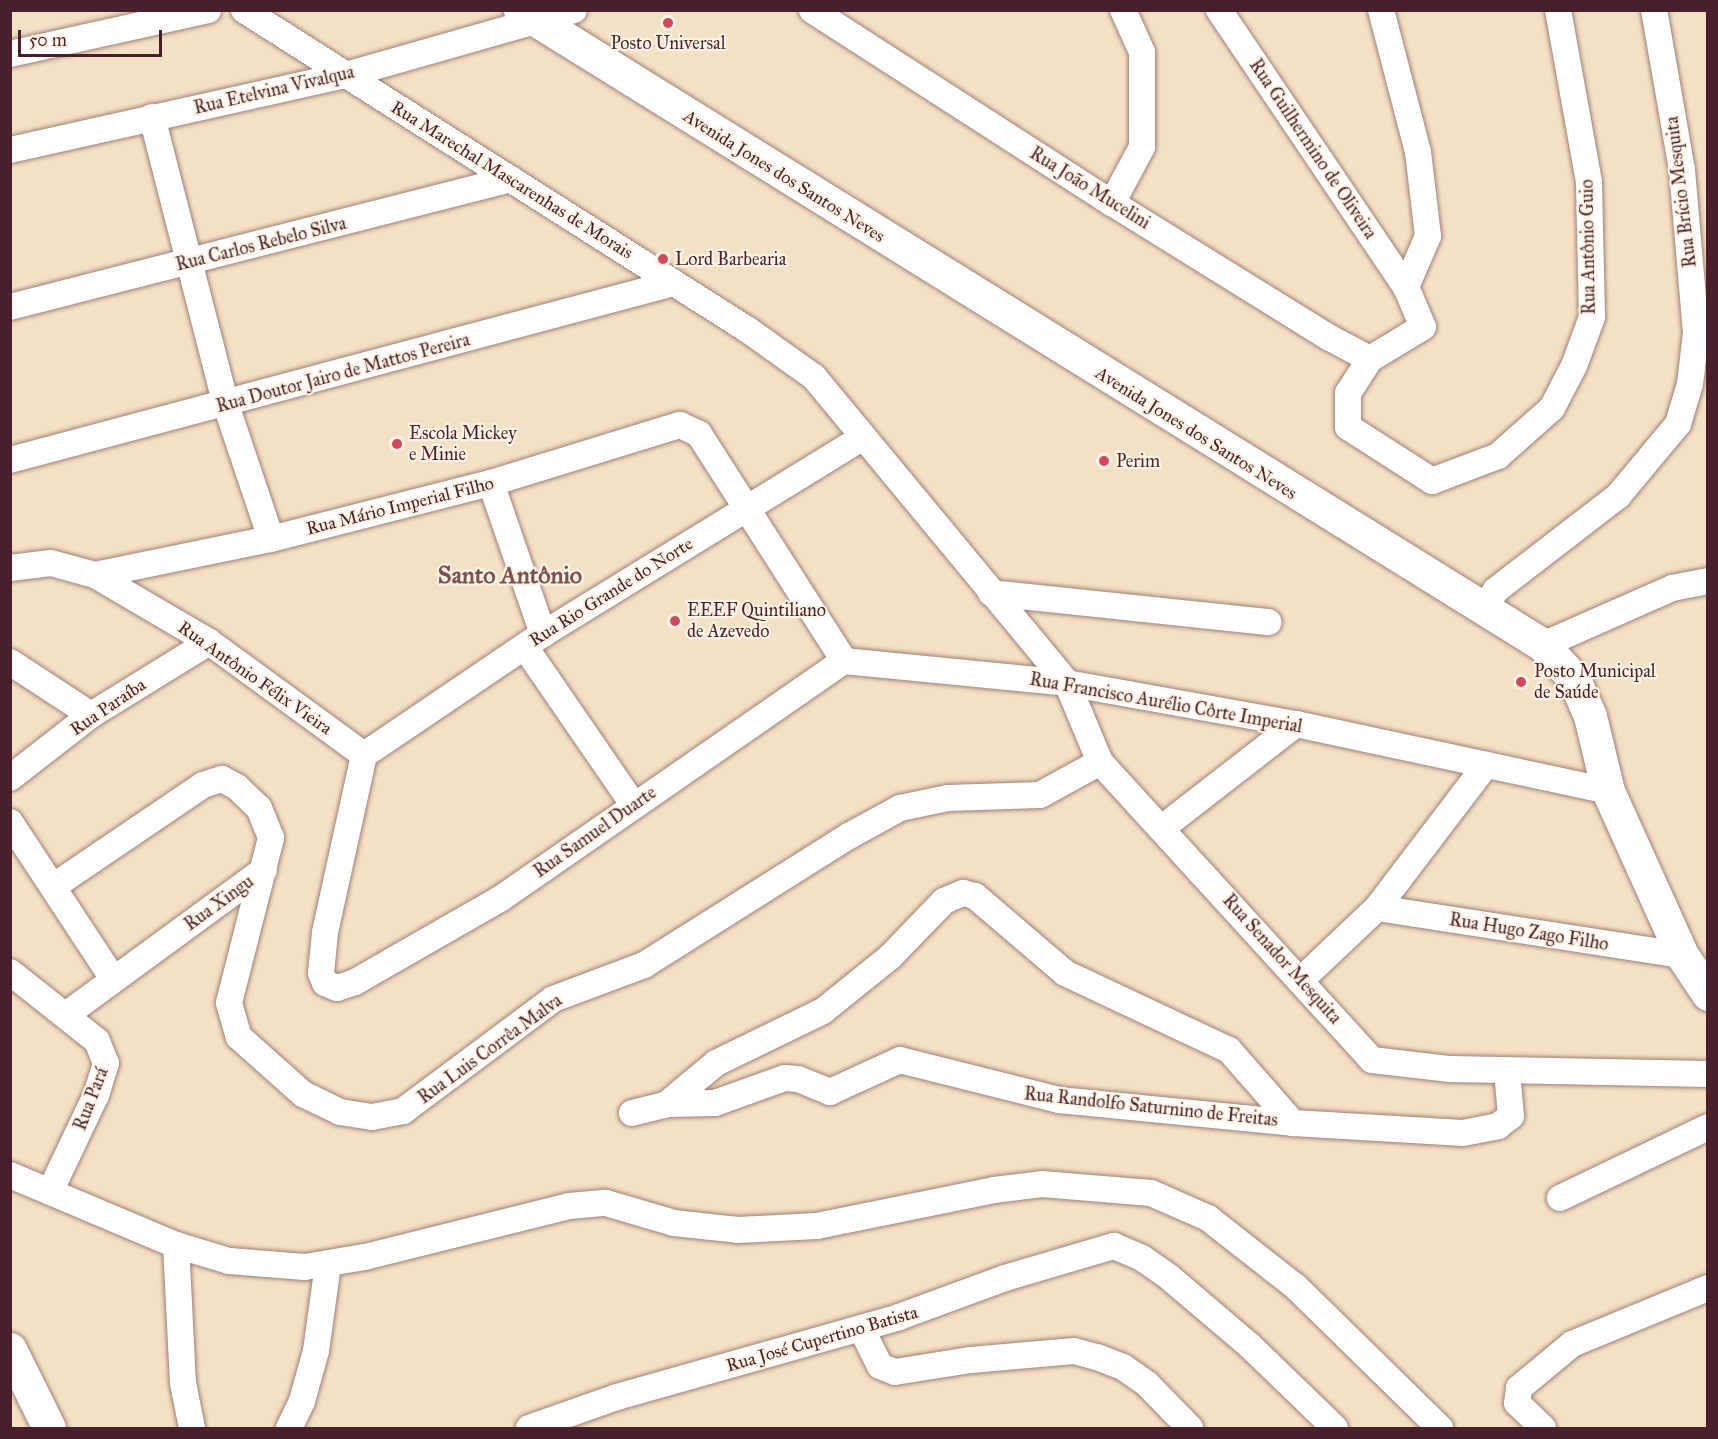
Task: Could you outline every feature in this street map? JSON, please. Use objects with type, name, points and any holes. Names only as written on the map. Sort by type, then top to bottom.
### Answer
[{"type":"main road","name":"Avenida Jones dos Santos Neves","points":[[527,15],[1482,611],[1543,645],[1574,678],[1590,716],[1608,791],[1682,955],[1707,994]]},
{"type":"main road","points":[[10,1349],[49,1428]]},
{"type":"street","points":[[10,54],[208,10]]},
{"type":"street","name":"Rua Marechal Mascarenhas de Morais","points":[[244,10],[674,283],[813,377],[991,593]]},
{"type":"street","name":"Rua Etelvina Vivalqua","points":[[10,150],[346,75],[527,15],[574,10]]},
{"type":"street","name":"Rua João Mucelini","points":[[812,10],[1112,203],[1330,338],[1370,359]]},
{"type":"street","points":[[1112,203],[1142,147],[1142,52],[1123,10]]},
{"type":"street","points":[[1381,10],[1418,153],[1428,236],[1406,287]]},
{"type":"street","name":"Rua Antônio Guio","points":[[1370,359],[1348,393],[1348,427],[1432,481],[1498,456],[1552,408],[1574,366],[1592,317],[1589,182],[1558,10]]},
{"type":"street","name":"Rua Brício Mesquita","points":[[1482,611],[1496,590],[1618,496],[1678,424],[1690,384],[1696,333],[1682,170],[1654,10]]},
{"type":"street","name":"Rua Guilhermino de Oliveira","points":[[1222,11],[1406,287],[1423,327],[1370,359]]},
{"type":"street","points":[[152,117],[226,405],[271,539]]},
{"type":"street","name":"Rua Carlos Rebelo Silva","points":[[10,307],[511,179]]},
{"type":"street","name":"Rua Doutor Jairo de Mattos Pereira","points":[[10,460],[226,405],[674,283]]},
{"type":"street","name":"Rua Mário Imperial Filho","points":[[95,575],[271,539],[491,483],[667,428],[688,426],[699,434],[747,506]]},
{"type":"street","name":"Rua Rio Grande do Norte","points":[[364,755],[534,640],[747,506],[863,437]]},
{"type":"street","points":[[491,483],[534,640],[633,804]]},
{"type":"street","points":[[747,506],[844,661]]},
{"type":"street","name":"Rua Antônio Félix Vieira","points":[[10,568],[51,563],[95,575],[209,642],[364,755]]},
{"type":"street","points":[[1543,645],[1672,588],[1707,581]]},
{"type":"street","points":[[991,593],[1268,622]]},
{"type":"street","name":"Rua Senador Mesquita","points":[[991,593],[1066,683],[1100,762],[1302,980],[1372,1060],[1507,1071],[1707,1074]]},
{"type":"street","name":"Rua Paraíba","points":[[10,778],[91,715],[209,642]]},
{"type":"street","name":"Rua Francisco Aurélio Côrte Imperial","points":[[844,661],[1066,683],[1296,724],[1608,791]]},
{"type":"street","name":"Rua Samuel Duarte","points":[[364,755],[325,933],[321,973],[325,983],[337,988],[355,982],[500,899],[633,804],[844,661]]},
{"type":"street","points":[[10,662],[91,715]]},
{"type":"street","points":[[1162,828],[1296,724]]},
{"type":"street","name":"Rua Luis Corrêa Malva","points":[[264,870],[229,1003],[239,1037],[303,1094],[340,1112],[372,1117],[411,1107],[553,999],[644,965],[849,836],[900,808],[948,798],[1040,795],[1100,762]]},
{"type":"street","points":[[1302,980],[1377,909],[1486,765]]},
{"type":"street","name":"Rua Xingu","points":[[54,886],[187,796],[222,779],[259,808],[271,838],[264,870],[67,1014]]},
{"type":"street","points":[[10,822],[113,979]]},
{"type":"street","name":"Rua Randolfo Saturnino de Freitas","points":[[667,1104],[716,1063],[823,1011],[890,957],[944,901],[963,893],[975,896],[1065,973],[1229,1050],[1293,1123]]},
{"type":"street","name":"Rua Hugo Zago Filho","points":[[1377,909],[1682,955]]},
{"type":"street","name":"Rua Pará","points":[[10,972],[67,1014],[97,1041],[106,1063],[96,1095],[50,1192]]},
{"type":"street","name":"Rua Randolfo Saturnino de Freitas","points":[[632,1113],[667,1104],[715,1103],[785,1078],[798,1079],[830,1092],[900,1060],[1059,1100],[1293,1123],[1463,1133],[1498,1125],[1507,1120],[1513,1107],[1507,1071]]},
{"type":"street","points":[[1560,1198],[1707,1128]]},
{"type":"street","points":[[10,1175],[176,1245],[229,1261],[305,1267],[328,1264],[569,1206],[606,1203],[674,1223],[738,1230],[817,1226],[994,1190],[1042,1184],[1152,1192],[1208,1218],[1296,1287],[1440,1428]]},
{"type":"street","points":[[176,1245],[183,1383],[192,1428]]},
{"type":"street","name":"Rua José Cupertino Batista","points":[[529,1428],[617,1398],[861,1329],[1005,1278],[1114,1246],[1142,1258],[1169,1277],[1250,1346],[1335,1428]]},
{"type":"street","points":[[289,1428],[302,1401],[316,1351],[328,1264]]},
{"type":"street","points":[[1543,1428],[1517,1403],[1519,1388],[1572,1344],[1707,1288]]},
{"type":"street","points":[[861,1329],[880,1366],[895,1372],[971,1360],[1074,1351],[1097,1357],[1124,1367],[1147,1384],[1190,1428]]},
{"type":"place","name":"Posto Universal","points":[[668,23]]},
{"type":"place","name":"Lord Barbearia","points":[[663,259]]},
{"type":"place","name":"Escola Mickey e Minie","points":[[397,444]]},
{"type":"place","name":"Perim","points":[[1104,461]]},
{"type":"place","name":"EEEF Quintiliano de Azevedo","points":[[675,621]]},
{"type":"place","name":"Posto Municipal de Saúde","points":[[1521,682]]},
{"type":"district","name":"Santo Antônio","points":[[510,576]]}]
